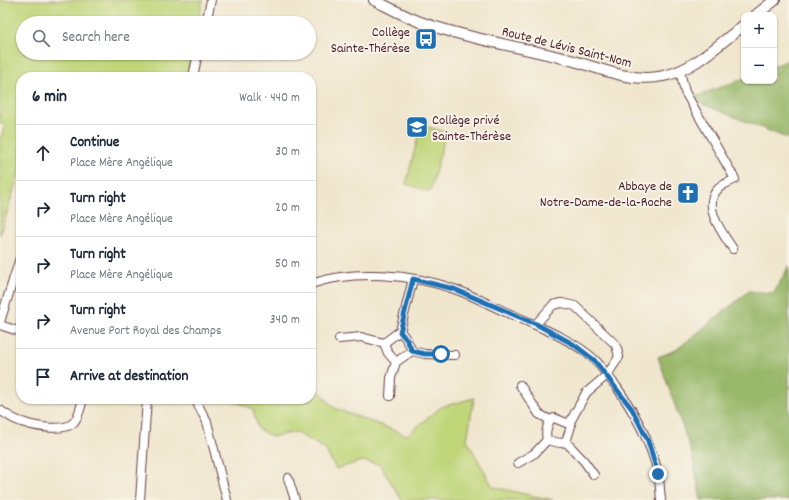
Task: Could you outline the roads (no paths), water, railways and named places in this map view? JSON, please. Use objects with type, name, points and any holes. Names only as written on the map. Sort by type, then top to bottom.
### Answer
[{"type":"street","points":[[208,16],[211,0]]},
{"type":"street","name":"Route de Lévis Saint-Nom","points":[[374,0],[422,23],[629,76],[652,78],[669,75],[680,71],[704,57],[741,27]]},
{"type":"street","points":[[760,12],[775,0]]},
{"type":"street","points":[[194,72],[197,60]]},
{"type":"street","points":[[680,71],[685,92],[735,179],[720,188],[714,194],[712,202],[715,221],[733,250]]},
{"type":"street","points":[[16,271],[0,324],[16,330]]},
{"type":"street","points":[[316,283],[336,277],[375,275],[413,279],[454,289],[536,324],[578,348],[594,360],[632,409],[648,441],[658,474],[662,500]]},
{"type":"street","points":[[339,339],[361,337],[384,343],[400,332],[413,279]]},
{"type":"street","points":[[536,324],[553,305],[562,303],[575,306],[616,345],[619,357],[607,375],[586,393],[570,424],[571,426],[566,442]]},
{"type":"street","points":[[400,332],[407,340],[412,351]]},
{"type":"street","points":[[384,343],[388,353],[396,362]]},
{"type":"street","points":[[390,396],[391,378],[396,362],[412,351],[425,354],[455,356]]},
{"type":"street","points":[[520,385],[539,414],[550,420],[554,418],[570,424]]},
{"type":"street","points":[[0,410],[8,416],[25,423],[42,427],[64,428],[74,422],[82,404]]},
{"type":"street","points":[[140,500],[147,404]]},
{"type":"street","points":[[198,404],[207,422],[227,500]]},
{"type":"street","points":[[547,440],[545,434],[550,420]]},
{"type":"street","points":[[547,440],[560,443],[566,442]]},
{"type":"street","points":[[518,463],[535,453],[547,440]]},
{"type":"street","points":[[566,442],[584,461],[594,475]]},
{"type":"street","points":[[288,478],[295,500]]},
{"type":"place","name":"Collège Sainte-Thérèse","points":[[426,39]]},
{"type":"place","name":"Collège privé Sainte-Thérèse","points":[[417,127]]},
{"type":"place","name":"Abbaye de Notre-Dame-de-la-Roche","points":[[688,193]]}]
